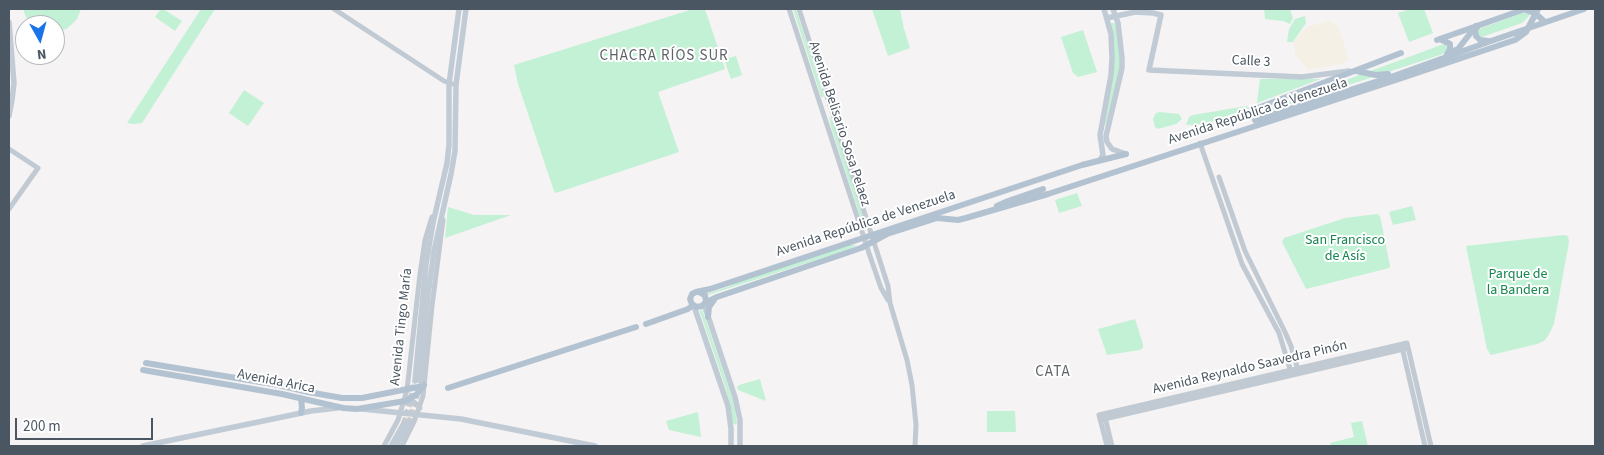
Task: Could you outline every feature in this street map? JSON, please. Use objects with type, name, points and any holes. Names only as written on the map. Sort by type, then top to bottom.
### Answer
[{"type":"main road","name":"Avenida Tingo María","points":[[420,382],[440,208],[454,163],[452,84],[459,9]]},
{"type":"main road","name":"Avenida Tingo María","points":[[452,84],[466,9]]},
{"type":"main road","points":[[1100,160],[1103,154],[1100,135],[1112,70],[1112,47],[1104,9]]},
{"type":"main road","points":[[1114,9],[1122,46],[1122,68],[1106,138],[1112,149],[1126,154]]},
{"type":"main road","points":[[1446,54],[1450,49],[1450,44],[1439,40],[1524,9],[1537,11],[1545,22]]},
{"type":"main road","name":"Avenida República de Venezuela","points":[[1255,120],[1400,74],[1584,9]]},
{"type":"main road","points":[[1529,27],[1537,11]]},
{"type":"main road","name":"Calle 3","points":[[1116,15],[1145,12],[1162,15],[1149,70],[1302,77],[1354,71]]},
{"type":"main road","points":[[1107,18],[1116,15]]},
{"type":"main road","points":[[9,22],[14,83],[9,116]]},
{"type":"main road","points":[[1477,26],[1476,36],[1483,41],[1491,41]]},
{"type":"main road","points":[[1354,71],[1382,76],[1458,50],[1477,26]]},
{"type":"main road","name":"Avenida República de Venezuela","points":[[704,304],[717,297],[867,246],[887,234],[937,218],[958,220],[990,211],[1046,191],[1285,117],[1515,40],[1524,35],[1529,27]]},
{"type":"main road","name":"Avenida República de Venezuela","points":[[1250,111],[1401,53]]},
{"type":"main road","points":[[1268,104],[1270,114]]},
{"type":"main road","points":[[1285,117],[1291,108]]},
{"type":"main road","name":"Avenida República de Venezuela","points":[[700,292],[1049,176],[1126,154]]},
{"type":"main road","points":[[1046,191],[1043,185],[1049,176]]},
{"type":"main road","points":[[1025,185],[1030,188],[1028,194]]},
{"type":"main road","name":"Avenida República de Venezuela","points":[[990,211],[1008,201],[1028,194],[1046,191]]},
{"type":"main road","points":[[962,205],[959,213],[963,218],[966,218]]},
{"type":"main road","points":[[731,446],[731,429],[725,396],[694,306],[690,301],[691,295],[695,292],[700,292],[706,297],[704,304],[735,397],[740,428],[740,446]]},
{"type":"main road","points":[[708,317],[709,307],[717,297]]},
{"type":"main road","points":[[646,324],[704,304]]},
{"type":"main road","points":[[448,388],[636,327]]},
{"type":"main road","name":"Avenida Arica","points":[[146,363],[278,385],[335,398],[356,399],[407,390]]},
{"type":"main road","name":"Avenida Arica","points":[[143,370],[282,394],[343,408],[357,409],[404,404]]},
{"type":"main road","points":[[195,372],[207,382]]},
{"type":"main road","points":[[407,390],[420,382]]},
{"type":"main road","points":[[404,404],[416,395],[420,382]]},
{"type":"main road","points":[[282,394],[308,392]]},
{"type":"main road","points":[[301,398],[301,413]]},
{"type":"main road","points":[[143,446],[301,413],[343,408]]},
{"type":"main road","points":[[357,409],[458,419],[595,446]]},
{"type":"main road","points":[[391,446],[406,423],[396,446]]},
{"type":"main road","points":[[731,429],[740,428]]},
{"type":"street","points":[[334,9],[452,84]]},
{"type":"street","name":"Avenida Belisario Sosa Pelaez","points":[[789,9],[881,288],[890,303]]},
{"type":"street","name":"Avenida Belisario Sosa Pelaez","points":[[799,9],[872,234],[888,286],[890,303]]},
{"type":"street","points":[[1200,143],[1234,243],[1254,288],[1279,333],[1291,372]]},
{"type":"street","points":[[9,149],[38,168],[9,209]]},
{"type":"street","points":[[1219,177],[1244,251],[1285,332],[1298,371]]},
{"type":"street","name":"Avenida Tingo María","points":[[384,446],[404,404],[424,247],[429,226],[440,208]]},
{"type":"street","points":[[1254,288],[1261,284]]},
{"type":"street","points":[[890,303],[903,345],[910,378],[915,417],[915,446]]},
{"type":"street","points":[[1405,346],[1425,446]]},
{"type":"street","points":[[1405,346],[1431,446]]},
{"type":"street","name":"Avenida Reynaldo Saavedra Pinón","points":[[1102,417],[1405,346]]},
{"type":"street","name":"Avenida Tingo María","points":[[402,446],[420,408],[420,382]]},
{"type":"street","points":[[404,404],[414,402],[420,408]]},
{"type":"street","points":[[1102,417],[1106,446]]},
{"type":"street","points":[[1102,417],[1112,446]]},
{"type":"green space","points":[[23,9],[81,9],[77,19],[65,29],[65,15],[25,15]]},
{"type":"green space","points":[[161,9],[182,21],[175,31],[155,17]]},
{"type":"green space","points":[[201,9],[215,9],[142,123],[127,123]]},
{"type":"green space","points":[[693,9],[705,9],[725,69],[658,92],[679,152],[556,193],[518,84],[514,65]]},
{"type":"green space","points":[[793,9],[796,9],[823,97],[821,97]]},
{"type":"green space","points":[[872,9],[900,9],[910,48],[888,56]]},
{"type":"green space","points":[[1264,9],[1290,9],[1293,18],[1290,24],[1283,21],[1265,19]]},
{"type":"green space","points":[[1411,9],[1424,9],[1433,33],[1409,42],[1398,13]]},
{"type":"green space","points":[[1525,12],[1529,13],[1529,16],[1522,23],[1482,37],[1477,34],[1479,29]]},
{"type":"green space","points":[[1305,16],[1306,23],[1293,42],[1287,42],[1289,29],[1295,19]]},
{"type":"green space","points":[[1111,23],[1117,25],[1120,69],[1106,124],[1104,125],[1111,86]]},
{"type":"green space","points":[[1083,30],[1097,72],[1078,77],[1073,73],[1061,37]]},
{"type":"green space","points":[[1444,44],[1447,49],[1443,54],[1257,115],[1256,113]]},
{"type":"green space","points":[[736,56],[742,75],[731,79],[724,59]]},
{"type":"green space","points":[[1260,79],[1321,79],[1257,103]]},
{"type":"green space","points":[[244,90],[264,103],[248,126],[229,113]]},
{"type":"green space","points":[[1247,106],[1249,108],[1206,124],[1186,125],[1189,117],[1193,115]]},
{"type":"green space","points":[[1156,113],[1179,114],[1182,119],[1176,124],[1158,129],[1155,127],[1153,119]]},
{"type":"green space","points":[[829,116],[834,124],[867,228],[864,229],[831,127]]},
{"type":"green space","points":[[1077,193],[1082,206],[1059,213],[1055,200]]},
{"type":"green space","points":[[1412,206],[1416,220],[1393,225],[1389,212]]},
{"type":"green space","points":[[448,207],[474,215],[511,215],[445,238]]},
{"type":"green space","name":"San Francisco de Asís","points":[[1377,214],[1380,216],[1389,268],[1306,289],[1282,242],[1284,238],[1345,218]]},
{"type":"green space","name":"Parque de la Bandera","points":[[1568,236],[1569,242],[1554,324],[1548,336],[1544,341],[1537,344],[1491,355],[1487,349],[1466,246]]},
{"type":"green space","points":[[849,245],[857,245],[850,249],[708,295],[747,278]]},
{"type":"green space","points":[[702,309],[734,403],[737,423],[735,425],[723,380],[700,312]]},
{"type":"green space","points":[[1135,319],[1143,348],[1107,355],[1098,329]]},
{"type":"green space","points":[[760,379],[766,401],[738,390],[737,387],[739,385]]},
{"type":"green space","points":[[987,411],[1015,411],[1016,432],[987,432]]},
{"type":"green space","points":[[698,412],[701,437],[669,430],[666,421]]},
{"type":"green space","points":[[1362,421],[1368,446],[1331,446],[1330,443],[1354,437],[1351,423]]},
{"type":"sand","points":[[1329,21],[1338,26],[1349,60],[1342,64],[1308,70],[1295,54],[1294,41],[1307,27]]},
{"type":"tunnel","points":[[404,423],[415,381]]},
{"type":"tunnel","points":[[409,423],[418,392]]},
{"type":"district","name":"CHACRA RÍOS SUR","points":[[664,57]]},
{"type":"district","name":"CATA","points":[[1053,373]]}]
